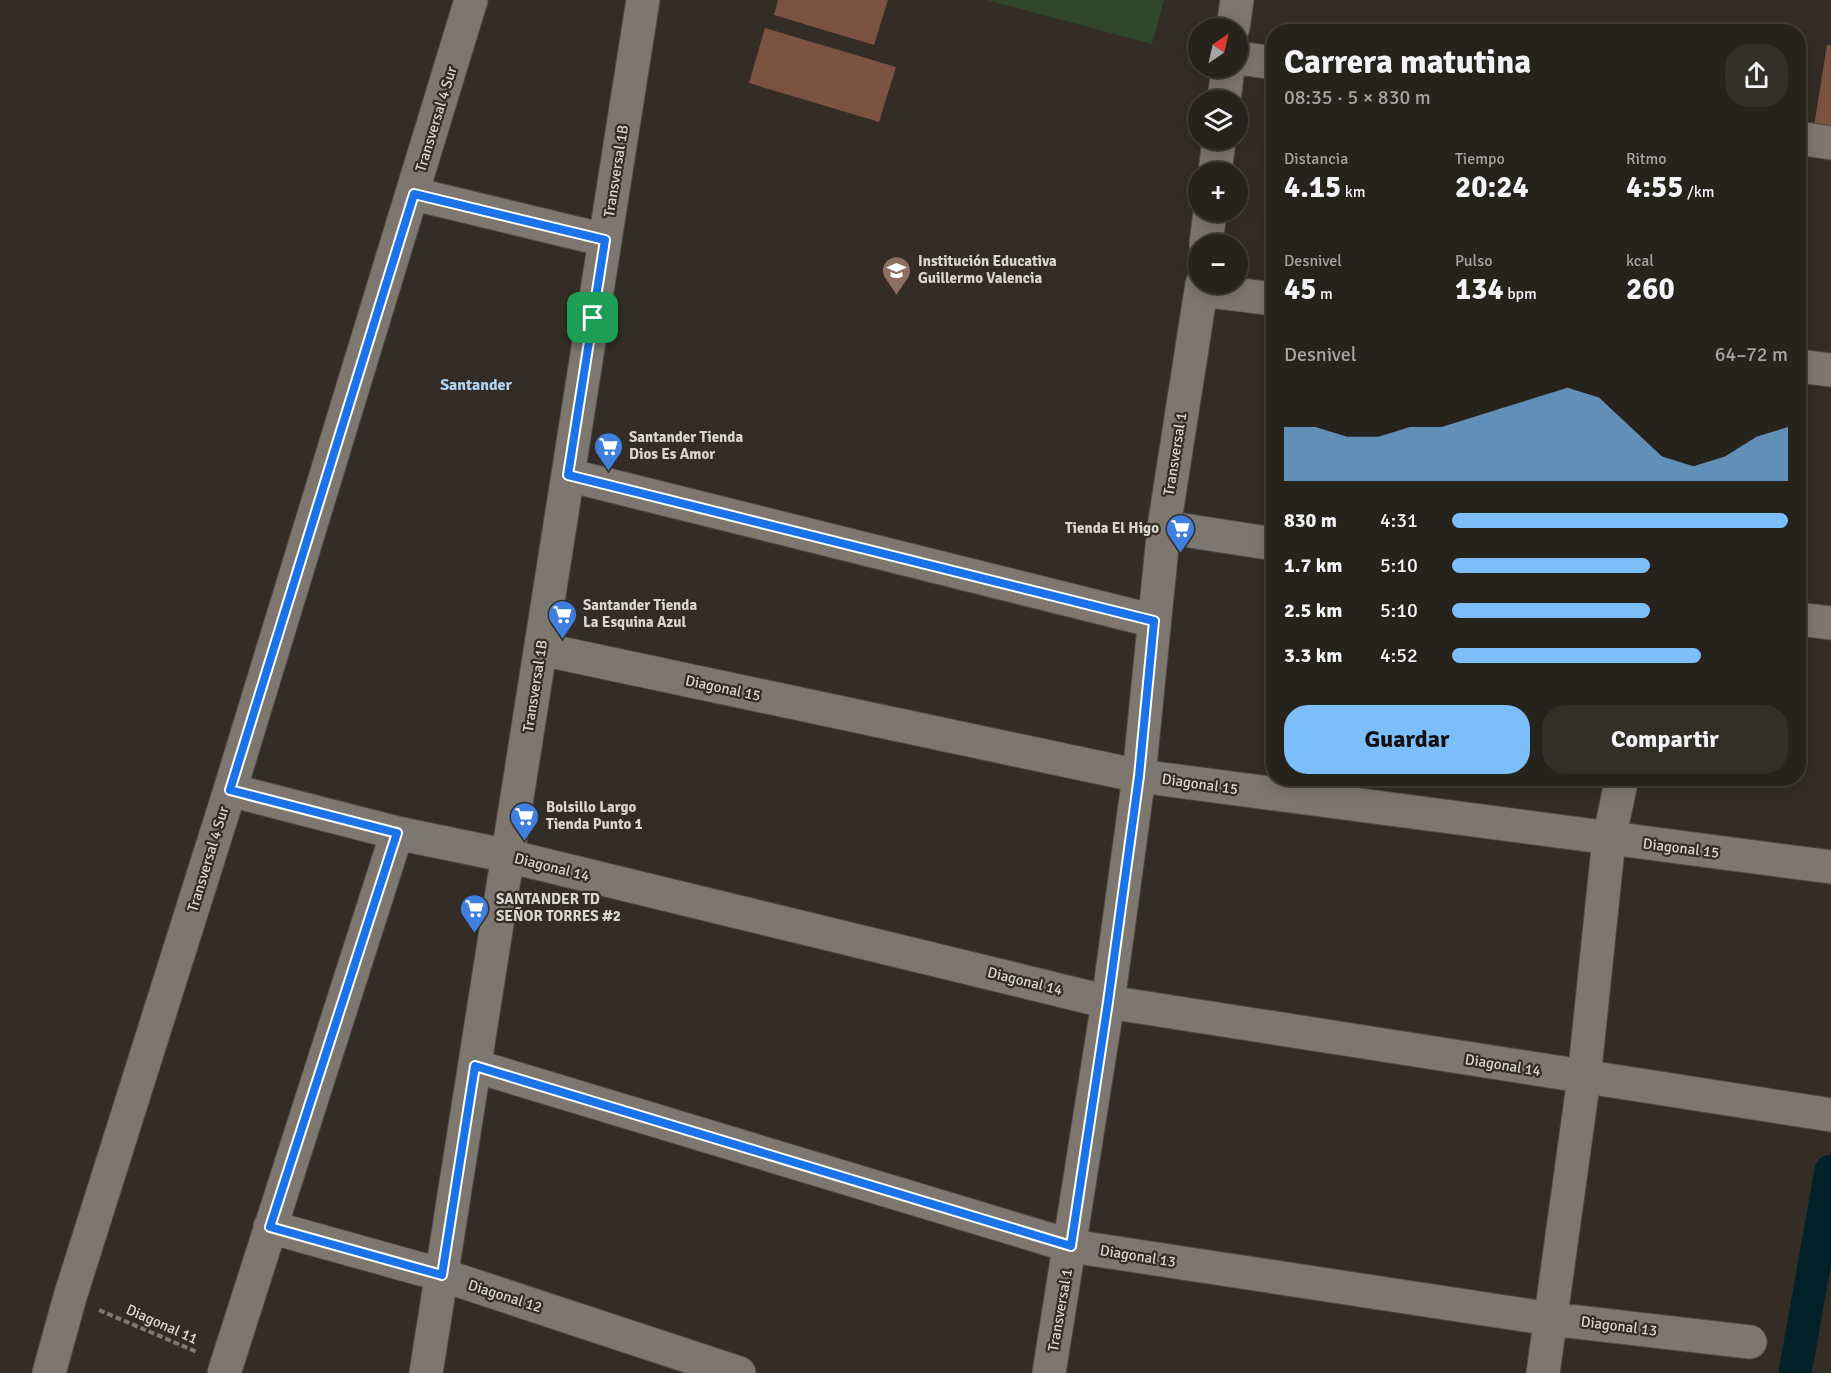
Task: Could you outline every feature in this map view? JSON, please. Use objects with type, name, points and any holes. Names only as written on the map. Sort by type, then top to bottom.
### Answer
[{"type":"street","name":"Transversal 4 Sur","points":[[49,1373],[70,1297],[414,194],[471,0]]},
{"type":"street","name":"Transversal 1B","points":[[426,1373],[643,0]]},
{"type":"street","points":[[1234,18],[1237,0]]},
{"type":"street","points":[[1248,59],[1266,62]]},
{"type":"street","points":[[1806,139],[1831,143]]},
{"type":"street","points":[[414,194],[605,240]]},
{"type":"street","name":"Transversal 1","points":[[1049,1373],[1108,1002],[1139,776],[1164,528],[1200,294]]},
{"type":"street","points":[[1244,294],[1266,298]]},
{"type":"street","points":[[1806,367],[1831,370]]},
{"type":"street","points":[[568,475],[1154,621]]},
{"type":"street","points":[[1164,528],[1266,543]]},
{"type":"street","points":[[1806,620],[1831,623]]},
{"type":"street","name":"Diagonal 15","points":[[541,649],[1139,776],[1831,867]]},
{"type":"street","points":[[1543,1373],[1584,1078],[1609,838],[1620,786]]},
{"type":"street","name":"Diagonal 14","points":[[230,790],[397,833],[508,856],[1108,1002],[1817,1113]]},
{"type":"street","points":[[225,1369],[397,833]]},
{"type":"street","name":"Diagonal 13","points":[[475,1066],[1071,1246],[1551,1318],[1750,1342]]},
{"type":"street","name":"Diagonal 12","points":[[270,1227],[442,1275],[739,1373]]},
{"type":"path","name":"Diagonal 11","points":[[70,1297],[225,1369]]},
{"type":"green space","points":[[987,0],[1164,0],[1152,44]]},
{"type":"building","points":[[778,0],[888,0],[874,45],[774,15]]},
{"type":"building","points":[[765,28],[896,67],[879,122],[749,83]]},
{"type":"building","points":[[1827,45],[1831,45],[1831,128],[1814,126]]},
{"type":"waterway","points":[[1795,1373],[1831,1171]]},
{"type":"place","name":"Institución Educativa Guillermo Valencia","points":[[897,296]]},
{"type":"place","name":"Santander Tienda Dios Es Amor","points":[[608,472]]},
{"type":"place","name":"Tienda El Higo","points":[[1180,554]]},
{"type":"place","name":"Santander Tienda La Esquina Azul","points":[[562,640]]},
{"type":"place","name":"Bolsillo Largo Tienda Punto 1","points":[[525,842]]},
{"type":"place","name":"SANTANDER TD SEÑOR TORRES #2","points":[[475,934]]},
{"type":"district","name":"Santander","points":[[476,385]]},
{"type":"route","points":[[414,194],[605,240],[593,318],[568,475],[1154,621],[1139,776],[1071,1246],[475,1066],[442,1275],[270,1227],[397,833],[230,790],[414,194]]}]
